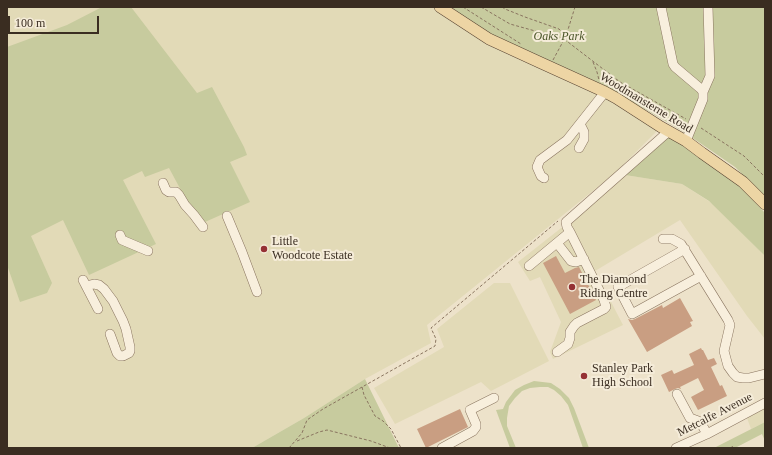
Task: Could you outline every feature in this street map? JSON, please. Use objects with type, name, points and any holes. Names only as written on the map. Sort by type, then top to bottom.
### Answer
[{"type":"main road","name":"Woodmansterne Road","points":[[440,7],[489,39],[602,88],[661,127],[686,141],[744,182],[765,204]]},
{"type":"street","points":[[661,7],[673,64],[703,92]]},
{"type":"street","points":[[686,141],[703,99],[703,92],[710,76],[708,7]]},
{"type":"street","points":[[544,178],[541,176],[537,167],[540,160],[567,140],[580,124],[602,88]]},
{"type":"street","points":[[579,148],[584,139],[584,132],[580,124]]},
{"type":"street","points":[[557,352],[568,344],[570,332],[577,323],[606,307],[566,222],[669,131]]},
{"type":"street","points":[[163,183],[166,190],[169,192],[176,192],[179,195],[203,227]]},
{"type":"street","points":[[227,216],[257,292]]},
{"type":"street","points":[[529,266],[570,232]]},
{"type":"street","points":[[120,236],[122,240],[148,251]]},
{"type":"street","points":[[663,239],[672,238],[681,244],[728,320],[730,325],[724,351],[730,370],[738,377],[743,378],[765,374]]},
{"type":"street","points":[[557,243],[571,261],[576,262],[584,259]]},
{"type":"street","points":[[685,249],[618,287],[632,314],[701,276]]},
{"type":"street","points":[[98,310],[85,283],[99,285],[104,288],[113,300],[126,329],[130,347],[129,353],[120,356],[117,353],[110,334]]},
{"type":"street","points":[[677,394],[690,418],[701,423],[707,434]]},
{"type":"street","points":[[442,448],[473,431],[476,424],[470,410],[494,398]]},
{"type":"street","name":"Metcalfe Avenue","points":[[676,448],[707,434],[765,403]]},
{"type":"path","points":[[463,7],[519,52]]},
{"type":"path","points":[[481,7],[510,24],[564,39],[620,82],[693,123],[744,156],[765,177]]},
{"type":"path","points":[[502,7],[559,29],[566,36]]},
{"type":"path","points":[[553,59],[566,36],[575,7]]},
{"type":"path","points":[[593,62],[598,72],[602,88]]},
{"type":"path","points":[[643,112],[647,98]]},
{"type":"path","points":[[289,448],[302,433],[307,420],[323,409],[435,346],[436,339],[431,328],[561,219],[566,222]]},
{"type":"path","points":[[362,387],[364,395],[375,416],[392,429],[401,448]]},
{"type":"path","points":[[296,441],[327,430],[371,441],[390,448]]},
{"type":"shaded area","name":"Little Woodcote Estate","points":[[7,7],[440,7],[612,99],[658,130],[615,173],[427,325],[431,343],[365,379],[304,418],[252,448],[7,448]]},
{"type":"shaded area","points":[[625,175],[682,184],[713,204],[765,256],[765,339],[747,316],[680,220],[595,271],[623,325],[553,359],[550,352],[561,322],[540,277],[530,281],[518,262]]},
{"type":"shaded area","points":[[494,283],[510,283],[549,361],[491,391],[481,382],[395,424],[374,388],[444,347],[437,329]]},
{"type":"shaded area","points":[[765,407],[765,422],[751,429],[747,418]]},
{"type":"green space","points":[[102,7],[131,7],[197,93],[212,87],[247,155],[230,162],[250,202],[196,226],[189,205],[169,168],[145,177],[142,171],[123,180],[156,244],[89,275],[63,220],[31,236],[52,283],[47,293],[20,302],[7,265],[7,47],[67,25]]},
{"type":"green space","name":"Oaks Park","points":[[440,7],[765,7],[765,197],[735,167],[684,132],[602,84],[590,82],[489,39]]},
{"type":"green space","points":[[668,135],[738,184],[765,213],[765,256],[709,201],[682,184],[625,175]]},
{"type":"green space","points":[[365,379],[399,448],[252,448],[304,418]]},
{"type":"green space","points":[[534,381],[551,383],[569,398],[589,448],[583,448],[568,405],[561,396],[548,387],[540,387],[522,391],[509,406],[507,426],[516,448],[510,448],[496,410],[503,409],[506,402],[515,390]]},
{"type":"green space","points":[[765,422],[765,441],[762,434],[735,448],[714,448]]},
{"type":"building","name":"The Diamond Riding Centre","points":[[556,256],[565,273],[579,267],[596,300],[570,314],[543,263]]},
{"type":"building","points":[[680,298],[693,321],[690,322],[692,326],[647,352],[628,319],[635,319],[662,305],[663,308]]},
{"type":"building","points":[[701,348],[708,360],[714,358],[717,364],[711,367],[720,386],[722,385],[727,396],[698,410],[691,397],[704,390],[698,378],[680,387],[681,389],[678,388],[669,392],[661,375],[672,370],[674,374],[694,365],[689,354]]},
{"type":"building","points":[[460,409],[468,427],[426,448],[417,429]]},
{"type":"place","name":"Little Woodcote Estate","points":[[264,249]]},
{"type":"place","name":"The Diamond Riding Centre","points":[[572,287]]},
{"type":"place","name":"Stanley Park High School","points":[[584,376]]}]
